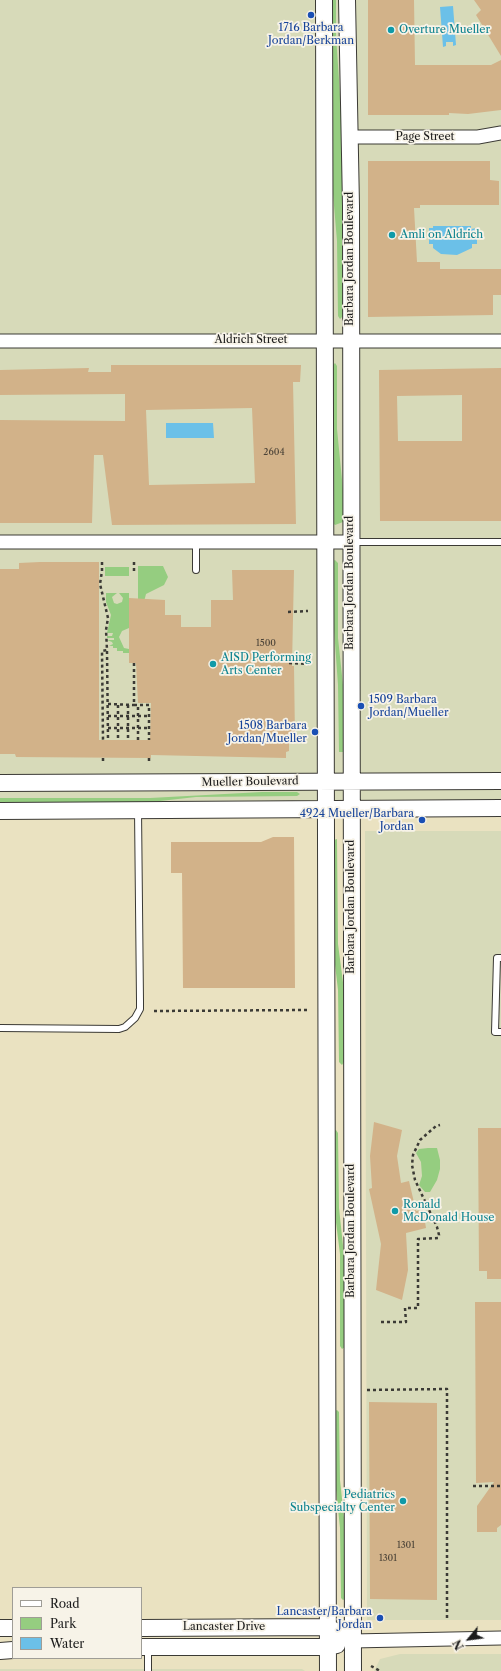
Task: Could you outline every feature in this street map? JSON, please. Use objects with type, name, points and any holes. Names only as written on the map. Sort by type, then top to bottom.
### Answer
[{"type":"street","points":[[324,0],[324,542],[328,1671]]},
{"type":"street","name":"Barbara Jordan Boulevard","points":[[347,0],[350,137],[351,341],[350,808],[353,1671]]},
{"type":"street","name":"Page Street","points":[[350,137],[478,137],[501,133]]},
{"type":"street","name":"Aldrich Street","points":[[0,341],[501,341]]},
{"type":"street","points":[[0,542],[88,540],[350,542]]},
{"type":"street","name":"Mueller Boulevard","points":[[0,783],[77,784],[325,781],[501,781]]},
{"type":"street","points":[[0,811],[501,808]]},
{"type":"street","points":[[328,1627],[352,1641]]},
{"type":"street","name":"Lancaster Drive","points":[[142,1628],[328,1627]]},
{"type":"street","points":[[0,1628],[12,1628]]},
{"type":"street","name":"Lancaster Drive","points":[[144,1647],[328,1647],[352,1641],[501,1638]]},
{"type":"street","points":[[0,1650],[12,1650]]},
{"type":"lane","points":[[196,542],[196,570]]},
{"type":"lane","points":[[350,542],[501,542]]},
{"type":"lane","points":[[0,1028],[118,1029],[125,1027],[135,1018],[140,1009],[138,809]]},
{"type":"lane","points":[[501,958],[496,958],[495,1032],[501,1032]]},
{"type":"lane","points":[[144,1647],[148,1671]]},
{"type":"path","points":[[102,562],[100,584],[108,618],[106,630],[108,740]]},
{"type":"path","points":[[134,562],[134,574]]},
{"type":"path","points":[[288,612],[308,611]]},
{"type":"path","points":[[103,740],[102,651],[107,650]]},
{"type":"path","points":[[134,663],[134,705]]},
{"type":"path","points":[[289,663],[309,664]]},
{"type":"path","points":[[108,704],[149,705],[149,740]]},
{"type":"path","points":[[118,704],[118,740]]},
{"type":"path","points":[[128,705],[128,740]]},
{"type":"path","points":[[138,705],[138,740]]},
{"type":"path","points":[[108,716],[149,716]]},
{"type":"path","points":[[108,728],[149,728]]},
{"type":"path","points":[[103,758],[103,763]]},
{"type":"path","points":[[149,758],[149,763]]},
{"type":"path","points":[[154,1012],[310,1010]]},
{"type":"path","points":[[381,1322],[406,1322],[406,1308],[418,1308],[418,1239],[438,1238],[438,1235],[437,1227],[415,1180],[412,1155],[420,1140],[436,1126],[440,1125]]},
{"type":"path","points":[[367,1390],[447,1389],[447,1620]]},
{"type":"path","points":[[473,1486],[501,1486]]},
{"type":"path","points":[[371,1666],[380,1671]]},
{"type":"shaded area","points":[[0,0],[501,0],[501,808],[0,807]]},
{"type":"shaded area","points":[[365,831],[501,831],[501,1620],[367,1620]]},
{"type":"shaded area","points":[[400,1654],[501,1654],[501,1671],[374,1671],[380,1659]]},
{"type":"shaded area","points":[[0,1669],[302,1669],[305,1671],[0,1671]]},
{"type":"green space","points":[[331,0],[336,0],[336,36],[342,124],[343,316],[340,319],[338,316],[337,241],[332,182]]},
{"type":"green space","points":[[335,363],[337,366],[337,429],[343,490],[343,522],[335,525],[333,523],[332,366]]},
{"type":"green space","points":[[335,560],[338,563],[338,638],[343,685],[344,752],[339,752],[338,685],[333,615],[333,561]]},
{"type":"green space","points":[[138,566],[163,566],[168,577],[164,585],[146,594],[138,625]]},
{"type":"green space","points":[[105,567],[129,567],[129,576],[105,576]]},
{"type":"green space","points":[[106,593],[117,593],[112,597],[114,603],[117,604],[122,602],[123,598],[119,593],[129,593],[129,628],[122,631],[119,637],[124,648],[129,649],[129,653],[117,651],[117,648],[109,646],[113,644],[107,640],[114,640],[114,638],[107,638],[107,636],[112,636],[113,633],[107,633],[111,615],[106,602]]},
{"type":"green space","points":[[262,792],[297,792],[300,794],[297,796],[196,797],[151,802],[0,803],[0,798],[150,798]]},
{"type":"green space","points":[[337,839],[338,944],[344,990],[344,1062],[342,1065],[339,1062],[338,990],[333,948],[334,840]]},
{"type":"green space","points":[[336,1130],[338,1133],[339,1208],[344,1255],[345,1347],[342,1349],[340,1346],[340,1254],[334,1207],[334,1131]]},
{"type":"green space","points":[[437,1148],[440,1160],[440,1169],[437,1180],[430,1192],[425,1192],[419,1185],[422,1176],[421,1162],[416,1153],[419,1149]]},
{"type":"green space","points":[[337,1410],[339,1412],[340,1480],[345,1527],[345,1599],[343,1600],[341,1598],[340,1528],[335,1480],[335,1411]]},
{"type":"water","points":[[453,6],[456,45],[453,46],[453,42],[446,42],[446,46],[443,47],[440,7]]},
{"type":"water","points":[[433,226],[471,226],[471,229],[477,228],[477,244],[472,244],[472,248],[457,255],[441,254],[433,248],[433,244],[429,244],[429,228],[433,228]]},
{"type":"water","points":[[166,423],[213,423],[214,438],[166,438]]},
{"type":"building","name":"Overture Mueller","points":[[368,0],[414,0],[415,65],[491,65],[501,60],[501,110],[468,114],[449,113],[449,115],[368,115]]},
{"type":"building","name":"Overture Mueller","points":[[474,0],[501,0],[501,56],[476,15],[481,10]]},
{"type":"building","name":"Amli on Aldrich","points":[[368,161],[490,161],[490,180],[499,181],[499,205],[420,205],[420,208],[414,208],[417,262],[440,262],[440,269],[501,269],[501,295],[493,295],[493,315],[368,317]]},
{"type":"building","points":[[111,365],[301,365],[300,382],[293,382],[296,524],[112,525],[103,455],[94,455],[92,523],[0,523],[0,420],[125,421],[125,394],[0,395],[0,370],[89,368],[88,372],[111,372]],"holes":[[[252,408],[255,483],[149,485],[146,410]]]},
{"type":"building","points":[[501,368],[501,521],[380,521],[379,370]],"holes":[[[462,395],[462,441],[398,441],[397,396]]]},
{"type":"building","points":[[99,562],[99,740],[150,740],[151,703],[138,703],[136,663],[129,663],[129,598],[165,600],[165,615],[181,615],[181,627],[211,627],[211,600],[233,600],[232,570],[294,570],[292,666],[294,666],[295,739],[289,739],[289,751],[286,752],[286,758],[151,755],[151,758],[16,757],[15,754],[0,754],[0,569],[19,569],[19,563]]},
{"type":"building","points":[[273,837],[294,837],[295,988],[183,988],[182,873],[171,873],[171,842],[261,842]]},
{"type":"building","name":"Ronald McDonald House","points":[[374,1122],[402,1130],[397,1156],[401,1183],[409,1181],[416,1211],[423,1210],[426,1228],[406,1233],[408,1270],[402,1300],[376,1290],[381,1244],[369,1189],[372,1188],[370,1156]]},
{"type":"building","points":[[478,1128],[501,1128],[501,1279],[487,1279],[487,1271],[479,1271]]},
{"type":"building","points":[[475,1302],[501,1302],[501,1525],[497,1528],[497,1532],[477,1532],[477,1506],[494,1482],[476,1483]]},
{"type":"building","name":"Pediatrics Subspecialty Center","points":[[369,1402],[437,1403],[437,1600],[370,1599]]},
{"type":"place","name":"1716 Barbara Jordan/Berkman","points":[[311,15]]},
{"type":"place","name":"Overture Mueller","points":[[391,30]]},
{"type":"place","name":"Amli on Aldrich","points":[[392,235]]},
{"type":"place","name":"AISD Performing Arts Center","points":[[213,664]]},
{"type":"place","name":"1509 Barbara Jordan/Mueller","points":[[361,706]]},
{"type":"place","name":"1508 Barbara Jordan/Mueller","points":[[315,732]]},
{"type":"place","name":"4924 Mueller/Barbara Jordan","points":[[422,820]]},
{"type":"place","name":"Ronald McDonald House","points":[[395,1211]]},
{"type":"place","name":"Pediatrics Subspecialty Center","points":[[403,1501]]},
{"type":"place","name":"Lancaster/Barbara Jordan","points":[[380,1618]]}]
